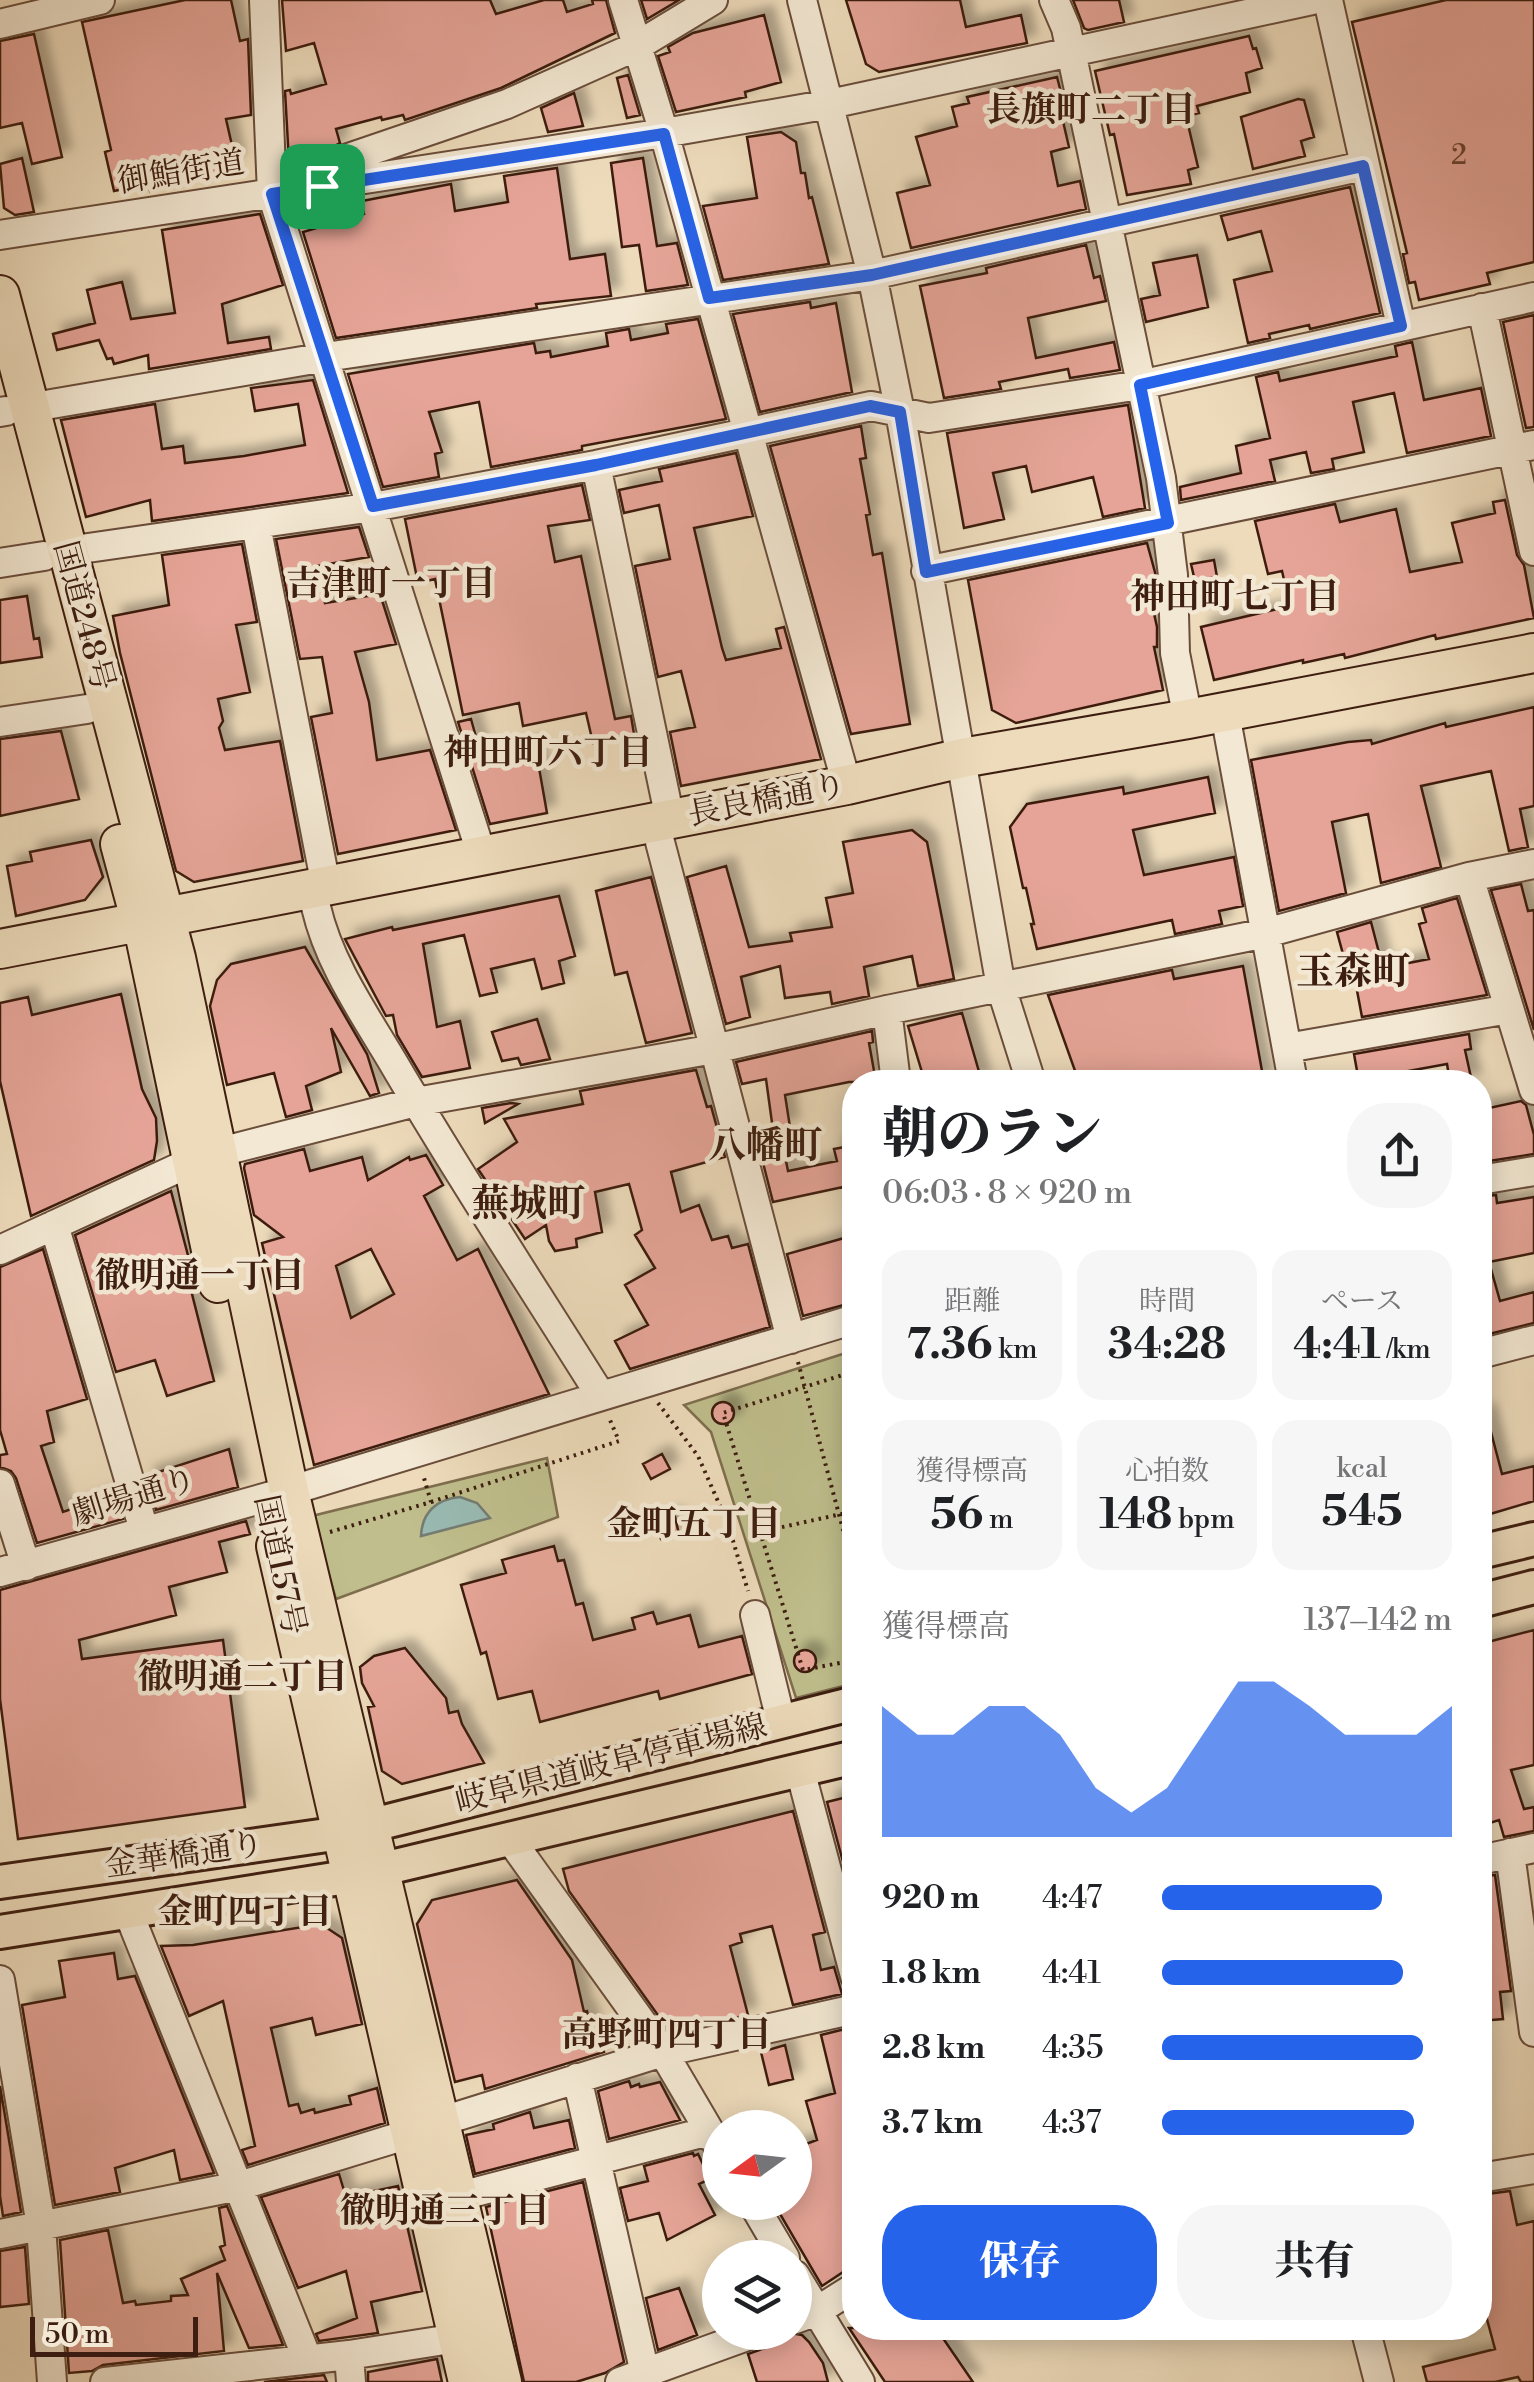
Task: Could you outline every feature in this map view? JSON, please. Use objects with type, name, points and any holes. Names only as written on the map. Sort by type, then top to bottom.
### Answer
[{"type":"highway","name":"国道248号","points":[[0,295],[9,404],[56,554],[155,929]]},
{"type":"highway","name":"国道248号","points":[[56,554],[87,709],[155,929]]},
{"type":"highway","name":"長良橋通り","points":[[0,950],[155,929],[665,831],[1188,719],[1534,652]]},
{"type":"highway","name":"長良橋通り","points":[[321,897],[482,856],[665,831],[847,784],[1228,730],[1534,672]]},
{"type":"highway","name":"長良橋通り","points":[[0,968],[155,929]]},
{"type":"highway","name":"国道157号","points":[[155,929],[277,1493],[424,2128],[456,2334],[468,2382]]},
{"type":"highway","name":"国道157号","points":[[277,1493],[301,1540],[354,1829]]},
{"type":"highway","name":"国道157号","points":[[424,2128],[456,2197],[502,2382]]},
{"type":"main road","points":[[1492,1549],[1534,1540]]},
{"type":"main road","points":[[1492,1599],[1534,1588]]},
{"type":"main road","name":"岐阜県道岐阜停車場線","points":[[354,1829],[842,1705]]},
{"type":"main road","name":"岐阜県道岐阜停車場線","points":[[366,1873],[842,1760]]},
{"type":"main road","name":"金華橋通り","points":[[0,1880],[354,1829]]},
{"type":"main road","name":"金華橋通り","points":[[0,1932],[366,1873]]},
{"type":"street","points":[[0,24],[100,0]]},
{"type":"street","points":[[264,0],[272,194],[482,856]]},
{"type":"street","points":[[623,0],[847,784]]},
{"type":"street","points":[[322,186],[337,162],[507,104],[636,46],[713,0]]},
{"type":"street","points":[[802,0],[872,275],[900,412],[1001,986],[1027,1070]]},
{"type":"street","points":[[1054,0],[1066,28],[1110,224],[1168,523],[1175,653],[1188,719]]},
{"type":"street","name":"御鮨街道","points":[[0,235],[664,134],[830,104],[1312,0]]},
{"type":"street","points":[[1328,0],[1401,326]]},
{"type":"street","points":[[9,404],[872,275],[1363,166]]},
{"type":"street","points":[[0,563],[373,506],[596,465],[870,406],[930,418],[1140,385],[1534,297]]},
{"type":"street","points":[[1482,308],[1524,448],[1534,551]]},
{"type":"street","points":[[926,572],[1524,448]]},
{"type":"street","points":[[596,465],[665,831],[714,1049],[792,1338]]},
{"type":"street","points":[[256,525],[321,897],[321,930],[348,986],[416,1102],[601,1396]]},
{"type":"street","points":[[0,722],[87,709]]},
{"type":"street","points":[[1228,730],[1291,1070]]},
{"type":"street","points":[[0,1250],[204,1157],[416,1102],[714,1049],[1266,933],[1534,864]]},
{"type":"street","points":[[1469,878],[1534,1090]]},
{"type":"street","points":[[1287,1048],[1509,1009]]},
{"type":"street","points":[[887,1010],[894,1070]]},
{"type":"street","points":[[1492,1178],[1534,1171]]},
{"type":"street","points":[[54,1225],[144,1530]]},
{"type":"street","name":"劇場通り","points":[[13,1569],[842,1324]]},
{"type":"street","points":[[1492,1351],[1534,1340]]},
{"type":"street","points":[[0,1484],[13,1569]]},
{"type":"street","points":[[754,1615],[781,1721]]},
{"type":"street","points":[[800,1770],[842,1927]]},
{"type":"street","points":[[510,1839],[663,2052],[702,2118]]},
{"type":"street","points":[[1492,1857],[1522,1851],[1534,2032]]},
{"type":"street","points":[[129,1914],[307,2358]]},
{"type":"street","points":[[0,1980],[10,2104],[40,2226],[52,2382]]},
{"type":"street","points":[[0,2234],[239,2186],[663,2052],[842,2012]]},
{"type":"street","points":[[577,2078],[638,2379],[712,2350]]},
{"type":"street","points":[[456,2197],[596,2162],[702,2142]]},
{"type":"street","points":[[1492,2176],[1534,2169]]},
{"type":"street","points":[[812,2312],[842,2295]]},
{"type":"street","points":[[812,2322],[860,2382]]},
{"type":"street","points":[[104,2382],[235,2375],[307,2358],[350,2368],[452,2339],[456,2334]]},
{"type":"street","points":[[1368,2340],[1379,2382]]},
{"type":"path","points":[[842,1376],[723,1414],[803,1670],[842,1662]]},
{"type":"path","points":[[643,1383],[698,1456],[728,1524],[754,1615]]},
{"type":"path","points":[[805,1387],[842,1525]]},
{"type":"path","points":[[301,1540],[618,1441],[601,1396]]},
{"type":"path","points":[[417,1452],[431,1502]]},
{"type":"path","points":[[760,1532],[842,1513]]},
{"type":"shaded area","points":[[842,1354],[842,1686],[796,1698],[711,1432],[684,1405]]},
{"type":"shaded area","points":[[547,1458],[558,1517],[336,1599],[312,1516]]},
{"type":"water","points":[[460,1497],[477,1503],[490,1518],[421,1536],[424,1520],[432,1508]]},
{"type":"building","points":[[185,0],[231,0],[240,41],[248,39],[251,115],[226,119],[236,163],[224,166],[225,174],[150,191],[148,184],[114,191],[105,152],[111,150],[82,22]]},
{"type":"building","points":[[282,0],[490,0],[496,14],[544,0],[563,0],[567,12],[593,4],[592,0],[606,0],[615,33],[501,88],[405,120],[403,115],[382,120],[381,117],[336,129],[340,143],[289,162],[285,91],[290,90],[291,94],[326,84],[314,43],[286,51]]},
{"type":"building","points":[[641,0],[679,0],[647,19]]},
{"type":"building","points":[[846,0],[960,0],[966,27],[1021,15],[1027,43],[879,72],[866,64]]},
{"type":"building","points":[[1073,0],[1119,0],[1124,22],[1088,30]]},
{"type":"building","points":[[1446,0],[1534,0],[1534,262],[1487,273],[1490,284],[1419,300],[1415,282],[1409,283],[1403,254],[1407,253],[1352,22]]},
{"type":"building","points":[[764,15],[781,82],[745,92],[746,97],[676,112],[658,56],[670,52],[668,47],[693,33]]},
{"type":"building","points":[[34,34],[62,157],[32,164],[22,123],[0,128],[0,41]]},
{"type":"building","points":[[1249,36],[1262,68],[1246,73],[1250,92],[1197,106],[1199,113],[1186,116],[1198,167],[1188,170],[1191,184],[1127,195],[1095,71]]},
{"type":"building","points":[[628,75],[640,115],[627,118],[617,78]]},
{"type":"building","points":[[1057,77],[1067,116],[1062,117],[1069,147],[1051,152],[1058,186],[1080,181],[1086,209],[911,248],[897,193],[930,185],[916,137],[957,126],[952,107],[969,103],[967,97]]},
{"type":"building","points":[[574,93],[583,126],[548,132],[541,108]]},
{"type":"building","points":[[1304,100],[1314,137],[1301,141],[1305,156],[1253,169],[1241,117]]},
{"type":"building","points":[[781,132],[796,142],[801,173],[805,173],[829,264],[723,280],[703,206],[757,198],[747,137]]},
{"type":"building","points":[[22,158],[34,212],[15,215],[4,208],[0,164]]},
{"type":"building","points":[[643,158],[657,246],[677,243],[688,285],[646,291],[639,245],[622,247],[611,163]]},
{"type":"building","points":[[557,168],[570,259],[605,254],[611,296],[536,304],[537,308],[336,338],[303,232],[340,221],[339,217],[364,214],[362,201],[451,184],[455,211],[508,202],[504,176]]},
{"type":"building","points":[[1350,187],[1380,313],[1269,334],[1270,338],[1248,343],[1234,280],[1272,271],[1261,231],[1228,240],[1221,216]]},
{"type":"building","points":[[260,214],[283,285],[222,304],[228,343],[269,337],[271,349],[149,369],[148,355],[114,364],[112,358],[107,359],[99,340],[57,350],[53,334],[95,323],[87,290],[122,282],[131,319],[175,313],[162,230]]},
{"type":"building","points":[[1086,245],[1094,278],[1100,276],[1106,301],[1028,318],[1036,358],[1114,342],[1120,370],[1070,378],[1068,369],[999,382],[1001,389],[944,398],[920,286],[987,273],[986,268]]},
{"type":"building","points":[[1197,255],[1208,307],[1146,322],[1141,299],[1160,295],[1153,263]]},
{"type":"building","points":[[810,302],[811,308],[836,303],[852,392],[760,412],[733,314]]},
{"type":"building","points":[[1534,315],[1534,427],[1526,428],[1503,322]]},
{"type":"building","points":[[698,319],[726,419],[491,467],[479,402],[429,412],[442,452],[435,454],[439,477],[383,487],[348,374],[534,343],[536,353],[550,351],[551,357],[608,346],[606,333],[629,329],[631,340],[668,333],[666,324]]},
{"type":"building","points":[[1412,342],[1424,400],[1481,388],[1491,436],[1407,453],[1394,393],[1353,402],[1364,452],[1332,459],[1334,469],[1311,473],[1306,452],[1270,460],[1275,481],[1181,500],[1180,487],[1241,473],[1236,446],[1270,438],[1256,377],[1278,372],[1280,381],[1397,356],[1395,346]]},
{"type":"building","points":[[313,380],[348,493],[152,521],[150,500],[86,517],[61,420],[155,404],[162,449],[183,446],[185,463],[244,456],[305,445],[298,404],[255,411],[251,388]]},
{"type":"building","points":[[1128,405],[1145,508],[1103,517],[1093,477],[1032,492],[1026,466],[993,473],[1004,519],[964,528],[947,433]]},
{"type":"building","points":[[861,426],[866,458],[860,459],[870,514],[866,515],[873,555],[882,553],[910,724],[851,734],[770,446]]},
{"type":"building","points":[[736,453],[753,516],[694,528],[722,648],[726,660],[781,648],[776,629],[784,627],[821,759],[681,786],[670,732],[695,727],[681,671],[658,677],[635,566],[670,559],[659,505],[624,513],[619,490],[662,481],[659,469]]},
{"type":"building","points":[[582,485],[590,520],[548,526],[555,562],[581,556],[615,719],[631,716],[634,734],[593,743],[586,713],[523,726],[519,703],[463,715],[435,579],[418,583],[405,519]]},
{"type":"building","points":[[1505,500],[1534,618],[1436,639],[1435,635],[1345,658],[1344,654],[1303,660],[1214,680],[1201,627],[1290,606],[1282,571],[1268,574],[1255,521],[1335,504],[1340,522],[1396,509],[1410,572],[1462,562],[1452,523],[1495,513],[1493,502]]},
{"type":"building","points":[[359,527],[369,557],[317,566],[325,603],[380,594],[396,644],[355,652],[369,702],[377,760],[430,750],[456,830],[338,854],[311,717],[332,713],[322,657],[300,659],[276,539]]},
{"type":"building","points":[[1147,543],[1156,576],[1156,588],[1149,591],[1163,690],[1016,723],[992,710],[968,580]]},
{"type":"building","points":[[242,544],[257,622],[236,625],[250,692],[218,699],[223,721],[219,728],[225,750],[280,741],[303,861],[194,882],[176,871],[113,616],[169,605],[162,555]]},
{"type":"building","points":[[1214,560],[1217,577],[1195,581],[1191,564]]},
{"type":"building","points":[[27,596],[34,639],[39,638],[42,657],[0,663],[0,600]]},
{"type":"building","points":[[1534,707],[1534,806],[1520,809],[1528,847],[1509,851],[1491,771],[1421,786],[1441,867],[1381,883],[1368,814],[1332,822],[1346,893],[1279,911],[1251,760],[1348,742],[1371,740],[1372,744],[1445,723],[1446,727]]},
{"type":"building","points":[[471,719],[481,755],[535,745],[547,813],[490,824],[458,722]]},
{"type":"building","points":[[61,731],[79,799],[0,816],[0,739]]},
{"type":"building","points":[[1208,777],[1215,813],[1133,830],[1144,875],[1234,857],[1243,906],[1219,911],[1222,924],[1175,934],[1172,920],[1037,949],[1010,827],[1027,804],[1123,787],[1124,794]]},
{"type":"building","points":[[912,830],[927,842],[954,979],[918,986],[912,956],[864,967],[869,996],[832,1004],[830,992],[785,998],[780,966],[741,977],[750,1017],[726,1024],[687,877],[726,866],[749,947],[792,941],[790,933],[832,927],[826,898],[853,893],[843,842]]},
{"type":"building","points":[[91,840],[103,877],[85,900],[16,916],[7,866],[32,861],[30,852]]},
{"type":"building","points":[[651,877],[692,1033],[646,1043],[627,972],[615,975],[596,891]]},
{"type":"building","points":[[1521,884],[1528,911],[1534,910],[1534,1030],[1491,890]]},
{"type":"building","points":[[559,896],[575,956],[559,961],[564,983],[542,989],[534,959],[491,969],[497,992],[480,996],[464,935],[423,944],[437,1027],[460,1021],[470,1068],[422,1077],[397,1035],[393,1015],[386,1016],[345,939]]},
{"type":"building","points":[[1457,898],[1487,995],[1362,1017],[1352,964],[1346,965],[1337,932],[1371,922],[1383,968],[1429,959],[1419,924],[1426,922],[1422,908]]},
{"type":"building","points":[[305,947],[367,1054],[379,1093],[370,1096],[331,1028],[341,1072],[306,1086],[312,1110],[286,1117],[274,1073],[227,1085],[210,1006],[217,980],[231,964]]},
{"type":"building","points":[[1243,966],[1262,1070],[1075,1070],[1048,995],[1172,970],[1174,979]]},
{"type":"building","points":[[121,994],[142,1089],[156,1118],[154,1160],[31,1216],[0,1081],[0,1003],[28,997],[32,1015]]},
{"type":"building","points":[[962,1013],[979,1070],[921,1070],[908,1026]]},
{"type":"building","points":[[537,1019],[550,1059],[521,1065],[518,1058],[502,1061],[492,1032]]},
{"type":"building","points":[[872,1031],[873,1042],[869,1043],[874,1070],[842,1070],[842,1083],[785,1095],[790,1127],[773,1130],[766,1079],[742,1084],[736,1062]]},
{"type":"building","points":[[1469,1034],[1471,1049],[1465,1050],[1469,1070],[1448,1070],[1447,1064],[1414,1070],[1357,1070],[1354,1054]]},
{"type":"building","points":[[696,1070],[725,1157],[671,1172],[681,1212],[699,1205],[712,1240],[728,1236],[732,1248],[748,1244],[770,1327],[630,1369],[615,1341],[648,1325],[625,1285],[655,1268],[635,1235],[642,1230],[629,1184],[595,1192],[602,1232],[576,1239],[577,1247],[555,1251],[546,1225],[525,1239],[478,1169],[517,1142],[504,1119],[583,1104],[580,1091]]},
{"type":"building","points":[[1521,1101],[1526,1105],[1534,1135],[1534,1154],[1492,1161],[1492,1107]]},
{"type":"building","points":[[518,1104],[485,1123],[482,1108]]},
{"type":"building","points":[[783,1146],[788,1171],[837,1161],[834,1149],[842,1147],[842,1187],[773,1202],[760,1151]]},
{"type":"building","points":[[304,1149],[310,1171],[362,1157],[368,1180],[409,1157],[410,1160],[426,1155],[443,1185],[424,1196],[457,1260],[478,1249],[549,1394],[314,1465],[262,1243],[283,1237],[254,1215],[245,1164]],"holes":[[[371,1249],[394,1294],[351,1318],[336,1266]]]},
{"type":"building","points":[[171,1191],[214,1381],[167,1396],[155,1360],[116,1372],[75,1235]]},
{"type":"building","points":[[1496,1195],[1497,1203],[1534,1197],[1534,1253],[1492,1261],[1492,1196]]},
{"type":"building","points":[[842,1239],[842,1306],[803,1316],[787,1254]]},
{"type":"building","points":[[43,1249],[87,1399],[47,1411],[54,1442],[41,1446],[63,1512],[115,1494],[123,1519],[37,1543],[16,1478],[0,1467],[0,1455],[7,1454],[0,1430],[0,1267]]},
{"type":"building","points":[[1492,1273],[1500,1301],[1534,1292],[1534,1323],[1492,1333]]},
{"type":"building","points":[[723,1402],[731,1405],[731,1421],[723,1424],[715,1421],[712,1413],[715,1405]]},
{"type":"building","points":[[1492,1436],[1502,1474],[1534,1466],[1534,1501],[1492,1513]]},
{"type":"building","points":[[229,1449],[238,1487],[156,1510],[146,1476]]},
{"type":"building","points":[[662,1454],[670,1469],[651,1479],[643,1464]]},
{"type":"building","points":[[675,1517],[679,1534],[661,1539],[656,1522]]},
{"type":"building","points":[[246,1521],[250,1534],[219,1542],[227,1572],[169,1587],[176,1615],[79,1640],[82,1659],[223,1640],[245,1807],[18,1839],[0,1699],[0,1590]]},
{"type":"building","points":[[554,1546],[558,1561],[564,1560],[576,1605],[583,1603],[593,1640],[635,1629],[632,1618],[653,1612],[657,1624],[690,1615],[699,1647],[742,1636],[752,1674],[660,1699],[658,1691],[540,1722],[532,1691],[498,1699],[486,1652],[481,1654],[461,1585],[506,1573],[502,1560]]},
{"type":"building","points":[[1534,1630],[1534,1765],[1511,1770],[1524,1809],[1534,1807],[1534,1831],[1504,1837],[1499,1820],[1492,1822],[1492,1641]]},
{"type":"building","points":[[405,1648],[446,1698],[449,1713],[458,1711],[484,1763],[402,1784],[382,1771],[368,1707],[374,1706],[362,1683],[360,1667],[374,1656]]},
{"type":"building","points":[[805,1650],[813,1653],[813,1669],[805,1672],[797,1669],[794,1661],[797,1653]]},
{"type":"building","points":[[842,1798],[842,1858],[827,1802]]},
{"type":"building","points":[[793,1811],[825,1932],[813,1935],[821,1970],[834,1967],[842,1994],[793,2005],[772,1926],[740,1934],[742,1942],[730,1946],[748,2015],[670,2032],[569,1891],[563,1869]]},
{"type":"building","points":[[1495,1875],[1511,1991],[1500,1992],[1503,2019],[1492,2020]]},
{"type":"building","points":[[517,1880],[572,1960],[584,2012],[587,2011],[594,2038],[600,2037],[604,2052],[485,2089],[482,2075],[455,2082],[417,1924],[432,1900]]},
{"type":"building","points":[[321,1924],[342,1938],[362,2024],[316,2035],[312,2018],[271,2028],[289,2106],[298,2104],[301,2113],[314,2109],[315,2113],[351,2104],[349,2096],[377,2088],[385,2123],[248,2165],[242,2150],[255,2146],[223,2001],[189,2016],[161,1946],[193,1945]]},
{"type":"building","points":[[114,1953],[118,1979],[135,1976],[214,2173],[180,2180],[174,2150],[115,2168],[120,2192],[55,2205],[22,2005],[65,1997],[59,1961]]},
{"type":"building","points":[[842,2030],[842,2273],[822,2286],[812,2269],[812,2240],[795,2240],[784,2220],[812,2220],[812,2142],[817,2140],[812,2110],[806,2101],[835,2093],[821,2035]]},
{"type":"building","points":[[785,2045],[793,2079],[769,2085],[761,2052]]},
{"type":"building","points":[[629,2081],[631,2087],[660,2082],[680,2120],[609,2139],[598,2091]]},
{"type":"building","points":[[0,2086],[21,2212],[3,2216],[0,2196]]},
{"type":"building","points":[[530,2112],[534,2128],[569,2120],[575,2148],[475,2174],[466,2135],[494,2129],[493,2124]]},
{"type":"building","points":[[698,2154],[702,2162],[702,2220],[705,2220],[667,2240],[659,2213],[628,2221],[620,2188],[648,2181],[644,2166]]},
{"type":"building","points":[[339,2174],[346,2197],[398,2186],[422,2291],[371,2302],[378,2333],[319,2341],[316,2334],[357,2318],[346,2271],[298,2288],[261,2197]]},
{"type":"building","points":[[583,2182],[624,2362],[576,2382],[524,2382],[486,2207]]},
{"type":"building","points":[[1510,2191],[1517,2225],[1534,2221],[1534,2382],[1521,2382],[1518,2377],[1495,2382],[1427,2382],[1423,2367],[1495,2349],[1492,2193]]},
{"type":"building","points":[[227,2206],[283,2345],[249,2348],[217,2273],[224,2351],[103,2365],[92,2371],[69,2373],[60,2240],[108,2230],[123,2303],[171,2301],[171,2296],[188,2295],[181,2279],[225,2260],[220,2247],[225,2245],[219,2208]]},
{"type":"building","points":[[25,2247],[29,2304],[0,2307],[0,2251]]},
{"type":"building","points":[[679,2288],[697,2335],[658,2350],[646,2298]]},
{"type":"building","points":[[857,2340],[944,2340],[973,2382],[885,2382]]},
{"type":"building","points":[[812,2346],[823,2363],[828,2382],[757,2382],[748,2354],[759,2350],[812,2350]]},
{"type":"building","points":[[437,2359],[442,2382],[368,2382],[368,2372]]},
{"type":"building","points":[[324,2375],[327,2382],[264,2382]]},
{"type":"district","name":"長旗町二丁目","points":[[1091,110]]},
{"type":"district","name":"吉津町一丁目","points":[[391,584]]},
{"type":"district","name":"神田町七丁目","points":[[1235,597]]},
{"type":"district","name":"神田町六丁目","points":[[548,753]]},
{"type":"district","name":"玉森町","points":[[1353,972]]},
{"type":"district","name":"八幡町","points":[[765,1146]]},
{"type":"district","name":"蕪城町","points":[[528,1204]]},
{"type":"district","name":"徹明通一丁目","points":[[200,1276]]},
{"type":"district","name":"金町五丁目","points":[[694,1524]]},
{"type":"district","name":"徹明通二丁目","points":[[243,1677]]},
{"type":"district","name":"金町四丁目","points":[[245,1912]]},
{"type":"district","name":"高野町四丁目","points":[[667,2035]]},
{"type":"district","name":"徹明通三丁目","points":[[445,2211]]},
{"type":"route","points":[[664,134],[709,298],[872,275],[1363,166],[1401,326],[1140,385],[1168,523],[926,572],[900,412],[870,406],[596,465],[373,506],[272,194],[322,186],[664,134]]}]
